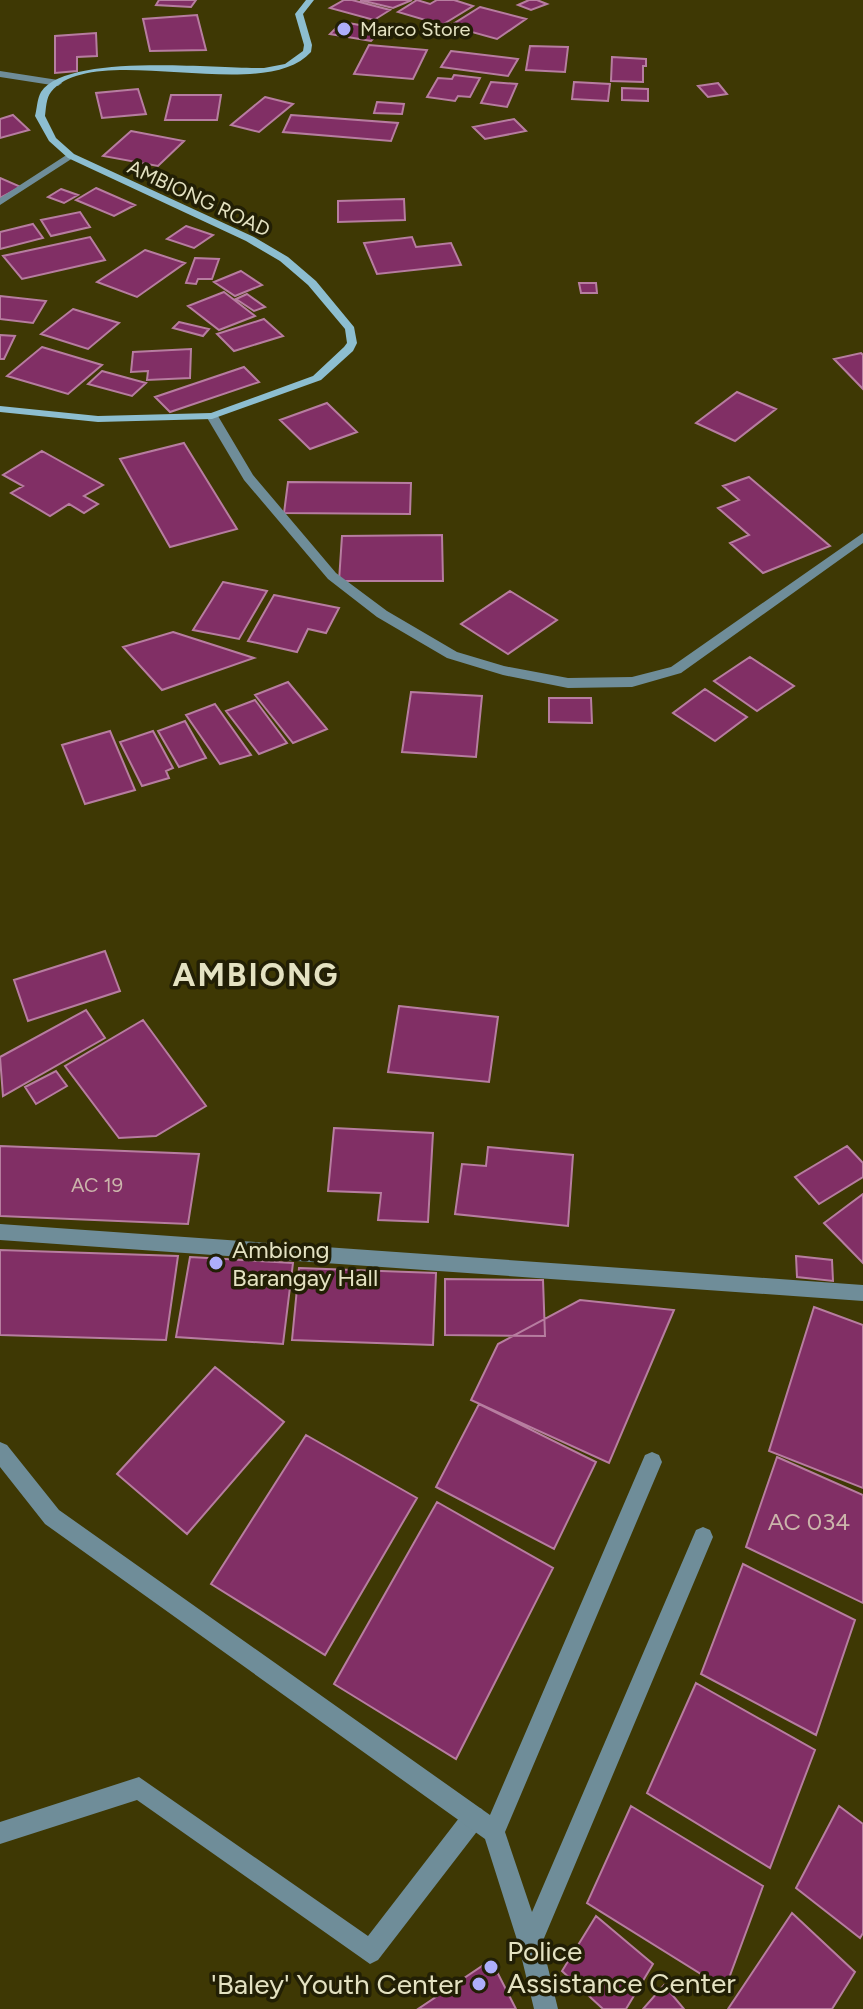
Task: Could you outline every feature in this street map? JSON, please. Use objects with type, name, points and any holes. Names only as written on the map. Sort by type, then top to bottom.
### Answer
[{"type":"main road","points":[[58,83],[87,72],[117,69],[244,71],[290,65],[307,52],[308,45],[299,14],[310,0]]},
{"type":"main road","name":"AMBIONG ROAD","points":[[0,409],[98,419],[212,416],[317,378],[352,343],[350,329],[312,283],[284,259],[219,224],[71,156],[52,139],[40,116],[46,92],[58,83]]},
{"type":"street","points":[[0,74],[58,83]]},
{"type":"street","points":[[0,202],[71,156]]},
{"type":"street","points":[[212,416],[248,477],[332,576],[382,614],[452,655],[503,670],[568,683],[632,682],[676,670],[863,537]]},
{"type":"street","points":[[0,1232],[863,1293]]},
{"type":"street","points":[[0,1452],[52,1517],[494,1832],[530,1943],[546,2009]]},
{"type":"street","points":[[494,1832],[652,1462]]},
{"type":"street","points":[[530,1943],[703,1537]]},
{"type":"street","points":[[0,1833],[139,1788],[370,1952],[474,1817]]},
{"type":"building","points":[[159,0],[196,0],[191,7],[156,5]]},
{"type":"building","points":[[344,0],[390,10],[374,20],[330,8]]},
{"type":"building","points":[[360,0],[412,0],[393,8]]},
{"type":"building","points":[[417,0],[430,4],[437,0],[454,0],[473,6],[442,25],[398,12]]},
{"type":"building","points":[[529,0],[547,4],[531,10],[518,5]]},
{"type":"building","points":[[480,7],[526,19],[497,39],[450,26]]},
{"type":"building","points":[[197,15],[206,50],[150,51],[143,19]]},
{"type":"building","points":[[342,22],[383,29],[371,41],[330,34]]},
{"type":"building","points":[[96,33],[97,56],[77,57],[77,71],[55,73],[55,36]]},
{"type":"building","points":[[369,45],[427,50],[413,79],[354,74]]},
{"type":"building","points":[[530,46],[568,47],[565,72],[526,70]]},
{"type":"building","points":[[451,51],[518,59],[508,76],[441,67]]},
{"type":"building","points":[[612,57],[646,59],[643,82],[611,81]]},
{"type":"building","points":[[454,75],[480,78],[470,97],[458,96],[455,101],[427,97],[438,78],[452,79]]},
{"type":"building","points":[[491,82],[517,84],[507,107],[481,103]]},
{"type":"building","points":[[574,82],[610,84],[608,101],[572,99]]},
{"type":"building","points":[[718,83],[727,94],[708,97],[698,86]]},
{"type":"building","points":[[622,88],[648,89],[648,101],[622,100]]},
{"type":"building","points":[[138,89],[146,114],[102,118],[96,93]]},
{"type":"building","points":[[171,95],[221,95],[217,120],[165,120]]},
{"type":"building","points":[[265,97],[293,104],[259,132],[231,125]]},
{"type":"building","points":[[377,102],[404,104],[402,114],[374,113]]},
{"type":"building","points":[[13,115],[29,130],[0,138],[0,119]]},
{"type":"building","points":[[291,115],[398,123],[391,141],[283,132]]},
{"type":"building","points":[[514,119],[526,131],[485,139],[473,127]]},
{"type":"building","points":[[131,131],[184,141],[158,166],[103,156]]},
{"type":"building","points":[[0,178],[21,187],[0,198]]},
{"type":"building","points":[[96,188],[135,205],[114,216],[76,200]]},
{"type":"building","points":[[61,189],[78,195],[64,203],[48,197]]},
{"type":"building","points":[[404,199],[405,220],[338,222],[338,201]]},
{"type":"building","points":[[80,212],[90,227],[51,236],[41,220]]},
{"type":"building","points":[[33,224],[43,238],[0,249],[0,232]]},
{"type":"building","points":[[186,226],[213,235],[194,248],[167,239]]},
{"type":"building","points":[[90,237],[105,260],[22,279],[3,256]]},
{"type":"building","points":[[412,237],[416,247],[451,243],[461,265],[377,274],[364,243]]},
{"type":"building","points":[[145,250],[185,263],[137,297],[97,282]]},
{"type":"building","points":[[195,258],[219,259],[212,279],[198,279],[196,284],[186,283]]},
{"type":"building","points":[[241,271],[262,285],[235,296],[214,282]]},
{"type":"building","points":[[579,283],[596,283],[597,293],[581,293]]},
{"type":"building","points":[[224,292],[255,316],[219,330],[188,306]]},
{"type":"building","points":[[247,294],[265,307],[254,311],[236,299]]},
{"type":"building","points":[[0,296],[46,301],[33,323],[0,319]]},
{"type":"building","points":[[73,309],[119,323],[88,349],[41,334]]},
{"type":"building","points":[[264,319],[283,336],[234,351],[217,334]]},
{"type":"building","points":[[179,322],[209,329],[203,336],[173,328]]},
{"type":"building","points":[[0,335],[15,336],[4,359],[0,359]]},
{"type":"building","points":[[42,347],[102,365],[68,394],[7,376]]},
{"type":"building","points":[[191,349],[190,378],[147,380],[148,371],[131,372],[133,352]]},
{"type":"building","points":[[863,355],[863,389],[834,359]]},
{"type":"building","points":[[244,367],[259,382],[170,412],[155,397]]},
{"type":"building","points":[[102,371],[146,383],[132,396],[88,384]]},
{"type":"building","points":[[737,392],[776,409],[735,441],[696,423]]},
{"type":"building","points":[[327,403],[357,432],[310,449],[280,420]]},
{"type":"building","points":[[184,443],[237,529],[170,547],[120,459]]},
{"type":"building","points":[[42,451],[103,485],[84,496],[98,504],[84,513],[69,504],[50,516],[11,493],[23,486],[3,475]]},
{"type":"building","points":[[749,477],[830,546],[763,573],[730,543],[749,535],[718,508],[739,500],[723,486]]},
{"type":"building","points":[[288,482],[411,483],[410,514],[284,513]]},
{"type":"building","points":[[442,535],[443,581],[339,581],[342,536]]},
{"type":"building","points":[[223,582],[267,591],[239,639],[193,630]]},
{"type":"building","points":[[510,591],[557,620],[508,654],[461,624]]},
{"type":"building","points":[[274,595],[339,608],[326,633],[308,629],[297,652],[248,641]]},
{"type":"building","points":[[173,632],[254,658],[162,690],[123,647]]},
{"type":"building","points":[[750,657],[794,686],[757,711],[714,681]]},
{"type":"building","points":[[288,682],[327,729],[293,743],[255,695]]},
{"type":"building","points":[[705,689],[747,717],[715,741],[673,713]]},
{"type":"building","points":[[411,692],[482,696],[476,757],[402,752]]},
{"type":"building","points":[[549,698],[591,698],[592,723],[549,722]]},
{"type":"building","points":[[255,700],[287,743],[259,754],[226,711]]},
{"type":"building","points":[[215,704],[251,755],[220,764],[186,715]]},
{"type":"building","points":[[185,721],[206,758],[179,767],[158,731]]},
{"type":"building","points":[[110,731],[135,790],[85,804],[62,745]]},
{"type":"building","points":[[153,731],[173,768],[166,771],[169,778],[142,786],[120,742]]},
{"type":"building","points":[[105,951],[120,991],[28,1021],[14,980]]},
{"type":"building","points":[[399,1006],[498,1017],[489,1082],[388,1072]]},
{"type":"building","points":[[86,1010],[105,1038],[3,1096],[0,1057]]},
{"type":"building","points":[[143,1020],[206,1106],[156,1136],[119,1138],[65,1066]]},
{"type":"building","points":[[56,1071],[67,1086],[36,1104],[25,1087]]},
{"type":"building","points":[[334,1128],[433,1133],[428,1222],[378,1220],[381,1193],[328,1191]]},
{"type":"building","points":[[0,1146],[199,1154],[188,1224],[0,1216]]},
{"type":"building","points":[[847,1146],[863,1163],[863,1177],[819,1204],[795,1177]]},
{"type":"building","points":[[488,1147],[573,1155],[568,1226],[455,1214],[462,1164],[486,1166]]},
{"type":"building","points":[[863,1194],[863,1263],[824,1223]]},
{"type":"building","points":[[0,1250],[178,1256],[166,1340],[0,1335]]},
{"type":"building","points":[[796,1256],[832,1260],[833,1281],[797,1277]]},
{"type":"building","points":[[190,1257],[293,1263],[283,1344],[176,1337]]},
{"type":"building","points":[[299,1268],[436,1273],[433,1345],[292,1340]]},
{"type":"building","points":[[445,1279],[543,1280],[545,1336],[445,1335]]},
{"type":"building","points":[[580,1300],[674,1310],[609,1463],[471,1400],[498,1344]]},
{"type":"building","points":[[814,1307],[863,1325],[863,1488],[769,1451]]},
{"type":"building","points":[[215,1367],[284,1422],[187,1534],[117,1474]]},
{"type":"building","points":[[479,1404],[596,1462],[554,1549],[436,1487]]},
{"type":"building","points":[[306,1435],[417,1498],[325,1655],[211,1584]]},
{"type":"building","points":[[777,1457],[863,1495],[863,1603],[746,1547]]},
{"type":"building","points":[[437,1502],[553,1568],[456,1759],[334,1684]]},
{"type":"building","points":[[743,1564],[855,1620],[816,1735],[701,1674]]},
{"type":"building","points":[[696,1683],[815,1750],[770,1868],[647,1793]]},
{"type":"building","points":[[631,1806],[763,1886],[725,1989],[587,1903]]},
{"type":"building","points":[[839,1806],[863,1824],[863,1933],[860,1938],[796,1888]]},
{"type":"building","points":[[792,1913],[855,1972],[832,2009],[728,2009]]},
{"type":"building","points":[[596,1916],[653,1964],[626,2009],[603,2009],[562,1971]]},
{"type":"building","name":"'Baley' Youth Center","points":[[491,1960],[516,2009],[418,2009]]},
{"type":"building","points":[[664,1985],[684,2009],[643,2009]]},
{"type":"place","name":"Marco Store","points":[[344,29]]},
{"type":"place","name":"Ambiong Barangay Hall","points":[[216,1263]]},
{"type":"place","name":"Police Assistance Center","points":[[491,1967]]},
{"type":"place","name":"'Baley' Youth Center","points":[[479,1984]]},
{"type":"district","name":"AMBIONG","points":[[256,975]]}]
